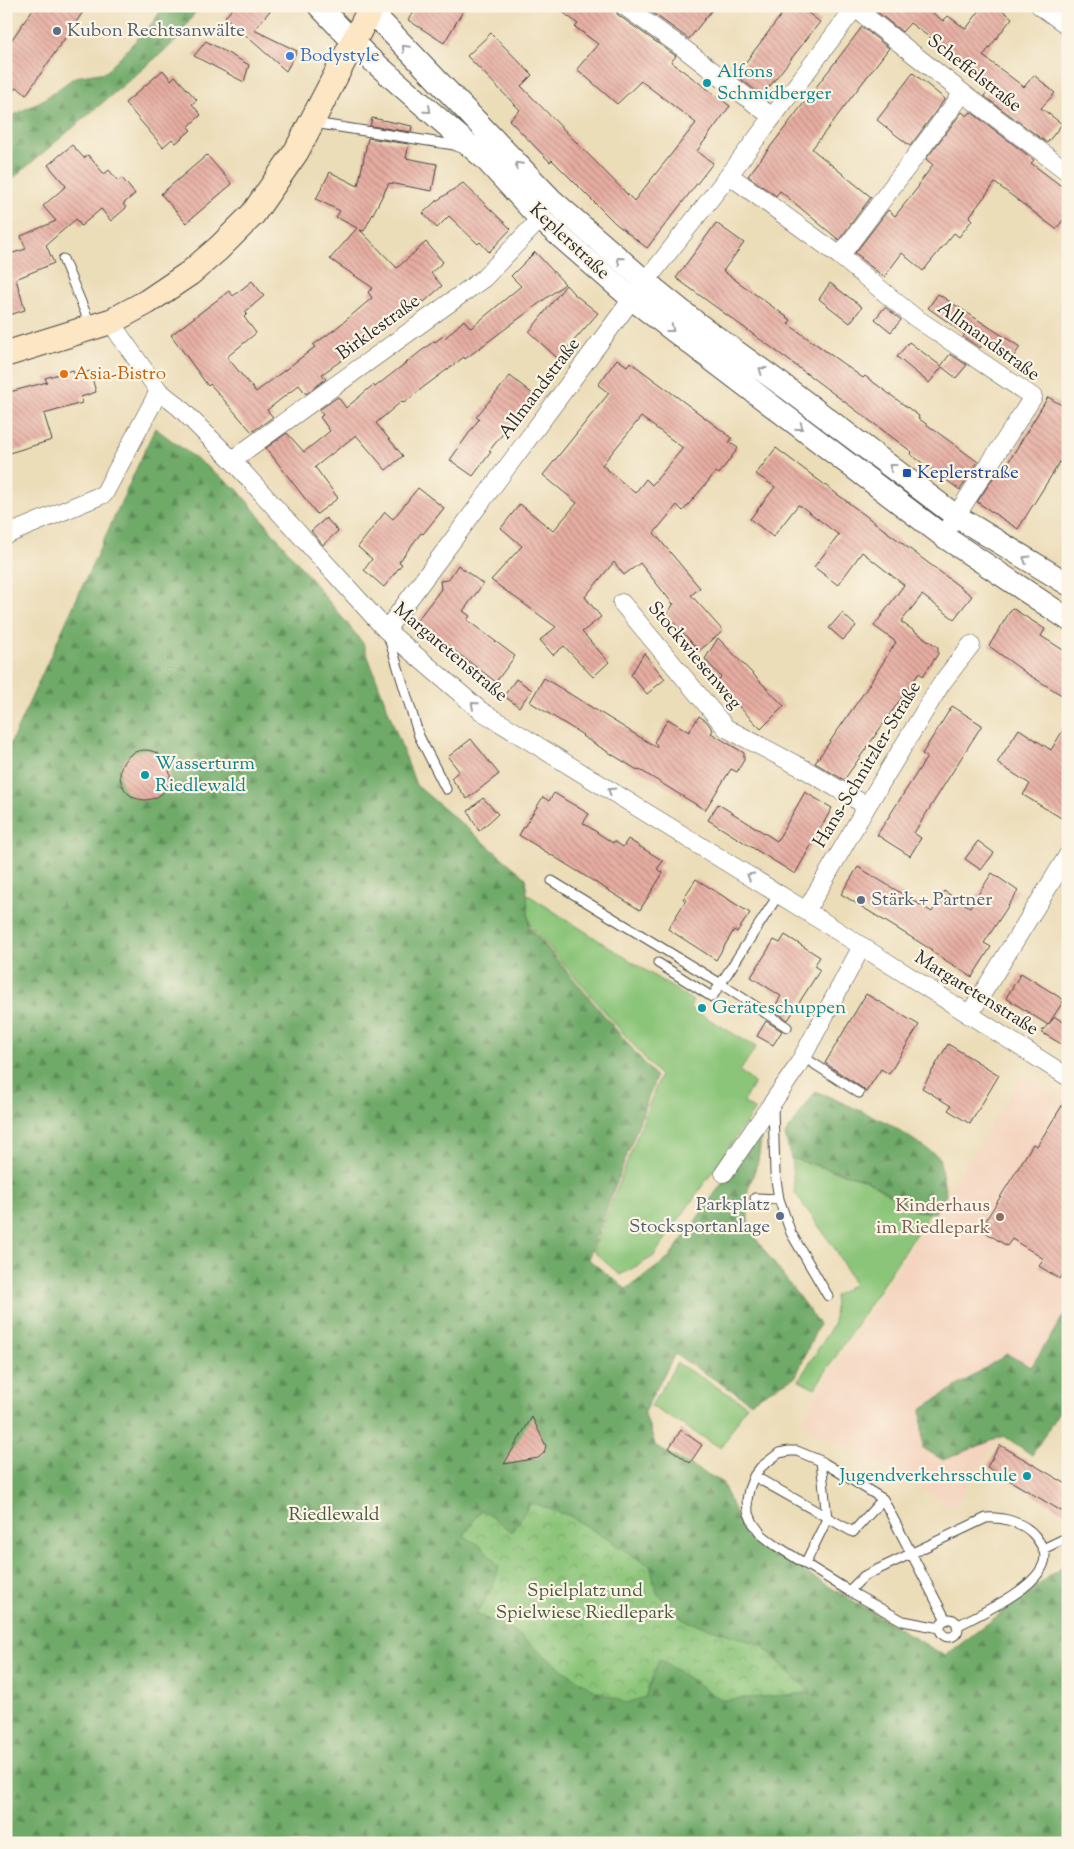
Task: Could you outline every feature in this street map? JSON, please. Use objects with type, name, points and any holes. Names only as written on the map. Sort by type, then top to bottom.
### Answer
[{"type":"main road","points":[[6,354],[102,324],[147,302],[190,272],[219,248],[254,214],[296,152],[354,41],[369,8]]},
{"type":"street","name":"Keplerstraße","points":[[319,6],[366,55],[486,160],[540,219],[639,291],[944,536],[1068,619]]},
{"type":"street","points":[[624,6],[683,48],[772,117]]},
{"type":"street","points":[[1040,6],[1068,26]]},
{"type":"street","name":"Allmandstraße","points":[[386,630],[639,291],[856,7]]},
{"type":"street","name":"Scheffelstraße","points":[[856,7],[964,93],[1068,172]]},
{"type":"street","name":"Keplerstraße","points":[[369,8],[639,291],[698,324],[788,389],[956,516],[1068,584]]},
{"type":"street","points":[[840,256],[964,93]]},
{"type":"street","name":"Allmandstraße","points":[[729,175],[840,256],[913,316],[1033,397],[944,536]]},
{"type":"street","name":"Birklestraße","points":[[232,460],[484,278],[540,219]]},
{"type":"street","name":"Margaretenstraße","points":[[102,324],[118,333],[159,390],[179,407],[232,460],[386,630],[481,711],[779,894],[1068,1077]]},
{"type":"street","points":[[6,535],[104,494],[159,390]]},
{"type":"street","name":"Stockwiesenweg","points":[[622,603],[726,728],[806,770],[867,806]]},
{"type":"street","name":"Hans-Schnitzler-Straße","points":[[806,911],[941,684],[971,645]]},
{"type":"street","points":[[969,1015],[1068,855]]},
{"type":"street","points":[[724,1173],[802,1056],[862,946]]},
{"type":"lane","points":[[311,123],[454,145],[486,160]]},
{"type":"lane","points":[[63,259],[102,324]]},
{"type":"lane","points":[[386,630],[419,736],[446,789]]},
{"type":"lane","points":[[552,881],[721,984],[787,1027]]},
{"type":"lane","points":[[658,963],[712,996],[779,894]]},
{"type":"lane","points":[[802,1056],[859,1093]]},
{"type":"lane","points":[[773,1102],[775,1173],[779,1199],[791,1233],[828,1296]]},
{"type":"lane","points":[[754,1198],[779,1199]]},
{"type":"lane","points":[[754,1476],[748,1489],[748,1511],[752,1523],[768,1540],[849,1591],[903,1621],[943,1624],[953,1620],[957,1626],[957,1632],[950,1637],[942,1635],[943,1624],[912,1552],[884,1500],[821,1461],[806,1454],[788,1451],[779,1453],[760,1467],[754,1476]]},
{"type":"lane","points":[[805,1564],[827,1519],[821,1461]]},
{"type":"lane","points":[[754,1476],[853,1532],[884,1500]]},
{"type":"lane","points":[[849,1591],[864,1576],[986,1518],[997,1518],[1012,1522],[1030,1530],[1043,1549],[1045,1557],[1043,1564],[1028,1584],[1013,1597],[957,1626]]},
{"type":"lane","points":[[1043,1549],[1068,1537]]},
{"type":"shaded area","name":"Kinderhaus im Riedlepark","points":[[1023,1075],[1068,1104],[1068,1329],[954,1507],[799,1422]]},
{"type":"green space","points":[[163,6],[199,6],[177,40],[6,184],[6,119],[43,100],[75,77],[106,72],[155,20]]},
{"type":"green space","name":"Riedlewald","points":[[155,428],[238,490],[363,643],[416,785],[526,878],[529,926],[656,1077],[588,1259],[626,1289],[668,1259],[763,1126],[758,1161],[748,1190],[748,1228],[819,1324],[796,1376],[750,1402],[675,1354],[644,1412],[656,1447],[722,1482],[745,1536],[945,1656],[1068,1562],[1068,1843],[6,1843],[6,753]]},
{"type":"green space","points":[[519,889],[693,1001],[690,1008],[756,1047],[740,1071],[754,1083],[743,1102],[755,1110],[653,1257],[620,1275],[593,1251],[660,1076],[531,926]]},
{"type":"green space","points":[[816,1091],[888,1123],[939,1157],[946,1195],[935,1213],[916,1211],[867,1180],[791,1158],[785,1135]]},
{"type":"green space","points":[[791,1158],[867,1180],[916,1211],[930,1212],[815,1388],[799,1380],[834,1323],[835,1296],[854,1284],[835,1249],[795,1193]]},
{"type":"green space","points":[[1068,1309],[1068,1397],[1032,1455],[1004,1436],[943,1460],[923,1448],[921,1409],[1007,1354],[1031,1367]]},
{"type":"green space","points":[[677,1363],[747,1405],[721,1448],[651,1406]]},
{"type":"green space","name":"Spielplatz und Spielwiese Riedlepark","points":[[531,1503],[570,1516],[650,1566],[657,1593],[683,1620],[761,1645],[811,1693],[722,1700],[659,1659],[645,1697],[626,1703],[594,1690],[566,1672],[509,1628],[476,1614],[494,1584],[499,1567],[483,1547],[464,1536],[481,1509],[512,1532]]},
{"type":"building","points":[[35,6],[87,6],[26,95],[17,87],[6,96],[6,48]]},
{"type":"building","points":[[235,6],[274,6],[254,30],[297,51],[286,71],[225,17]]},
{"type":"building","points":[[417,6],[466,6],[444,43],[408,20]]},
{"type":"building","points":[[555,6],[614,6],[618,15],[676,56],[671,62],[730,106],[697,151],[713,163],[647,248],[615,223],[552,160],[550,162],[509,120],[520,110],[467,56],[491,33],[532,75],[521,86],[634,201],[696,123],[641,81],[617,104],[577,69],[598,44],[575,27],[578,24]]},
{"type":"building","points":[[643,6],[715,6],[689,39]]},
{"type":"building","points":[[788,6],[799,6],[820,22],[762,96],[736,75]]},
{"type":"building","points":[[879,6],[924,6],[943,21],[948,16],[966,29],[983,6],[997,6],[1012,18],[983,56],[1024,87],[1034,75],[1055,93],[1041,108],[1062,124],[1047,143],[984,96],[990,89],[974,77],[977,72],[910,23],[902,32],[876,11]]},
{"type":"building","points":[[862,27],[889,48],[812,149],[871,197],[839,240],[780,191],[776,196],[748,176]]},
{"type":"building","points":[[206,41],[249,65],[244,82],[194,56]]},
{"type":"building","points":[[163,70],[171,80],[175,76],[197,100],[192,104],[201,115],[188,127],[191,130],[176,143],[172,139],[163,147],[125,103]]},
{"type":"building","points":[[913,73],[945,99],[910,146],[877,120]]},
{"type":"building","points":[[962,112],[967,116],[971,112],[1034,160],[1031,163],[1068,191],[1068,214],[1056,229],[995,183],[969,217],[972,220],[959,237],[954,233],[923,271],[902,253],[884,277],[855,253],[888,210],[895,216],[919,186],[933,165],[926,159]]},
{"type":"building","points":[[372,118],[412,126],[411,132],[370,126]]},
{"type":"building","points":[[368,138],[409,144],[406,158],[437,164],[432,191],[389,183],[364,231],[360,230],[397,268],[426,242],[443,262],[431,273],[442,286],[424,302],[422,300],[393,324],[391,321],[362,346],[322,374],[326,379],[306,394],[299,385],[267,410],[273,417],[252,432],[210,384],[208,386],[171,335],[229,291],[233,296],[252,281],[264,296],[245,312],[247,314],[244,317],[256,333],[227,357],[256,392],[315,347],[313,345],[372,298],[368,292],[373,288],[330,259],[357,228],[336,217],[340,211],[316,199],[330,172],[358,186]]},
{"type":"building","points":[[72,145],[84,158],[88,155],[104,174],[109,170],[118,181],[122,178],[135,194],[123,204],[126,208],[111,221],[101,209],[81,226],[76,219],[46,245],[54,263],[16,279],[25,310],[6,316],[6,255],[26,249],[21,236],[56,221],[43,206],[66,186],[48,165]]},
{"type":"building","points":[[207,155],[232,184],[186,223],[161,194]]},
{"type":"building","points":[[463,183],[511,229],[489,252],[449,216],[437,228],[423,213],[435,202]]},
{"type":"building","points":[[716,223],[744,243],[723,271],[791,320],[788,324],[863,378],[865,376],[978,462],[960,490],[910,454],[912,452],[676,278]]},
{"type":"building","points":[[535,252],[565,284],[404,403],[402,401],[376,423],[403,456],[386,470],[356,435],[315,467],[338,498],[317,514],[266,448],[287,433],[304,452],[330,431],[320,417],[323,415],[319,410],[338,397],[346,408],[373,385],[375,387],[434,341],[443,336],[445,338],[464,320],[471,328],[521,286],[511,276]]},
{"type":"building","points":[[830,283],[862,307],[850,323],[819,299]]},
{"type":"building","points":[[566,285],[574,294],[598,313],[558,359],[529,332]]},
{"type":"building","points":[[938,294],[1020,347],[1010,362],[983,344],[980,348],[963,337],[965,334],[928,308]]},
{"type":"building","points":[[885,307],[901,320],[891,332],[875,319]]},
{"type":"building","points":[[909,342],[941,366],[950,354],[967,365],[956,378],[942,367],[929,383],[897,357]]},
{"type":"building","points":[[617,359],[627,366],[630,362],[732,438],[729,442],[738,448],[719,474],[716,472],[683,511],[677,505],[654,533],[700,588],[691,595],[723,631],[699,651],[667,615],[674,603],[640,563],[624,575],[614,562],[585,597],[601,617],[582,632],[609,662],[593,677],[564,646],[553,655],[540,640],[556,627],[491,580],[522,546],[501,528],[520,504],[553,531],[577,503],[543,475],[609,393],[598,385]],"holes":[[[641,417],[683,448],[652,485],[646,479],[635,493],[602,465]]]},
{"type":"building","points":[[73,370],[75,376],[90,371],[96,392],[81,397],[82,403],[44,414],[52,440],[6,454],[6,393],[47,382],[45,378]]},
{"type":"building","points":[[510,376],[534,395],[489,451],[491,452],[473,476],[450,460],[479,419],[476,417]]},
{"type":"building","points":[[1048,397],[1068,409],[1068,449],[1018,529],[977,502],[995,475],[998,477],[1003,471]]},
{"type":"building","points":[[776,448],[972,596],[954,619],[922,595],[901,622],[938,647],[938,654],[923,676],[919,673],[844,780],[815,763],[896,642],[874,626],[904,585],[862,552],[838,585],[814,567],[839,535],[801,506],[798,505],[773,537],[750,519],[775,487],[756,474]]},
{"type":"building","points":[[418,488],[444,508],[423,534],[421,533],[399,562],[402,564],[384,587],[364,570],[372,559],[358,547],[385,512],[393,519]]},
{"type":"building","points":[[326,518],[338,531],[323,545],[311,531]]},
{"type":"building","points":[[458,565],[483,584],[463,611],[470,616],[467,620],[515,656],[496,682],[416,622],[441,589],[440,581],[448,580]]},
{"type":"building","points":[[1012,608],[1045,629],[1041,636],[1068,653],[1068,699],[1026,673],[989,646]]},
{"type":"building","points":[[842,613],[856,626],[843,640],[829,628]]},
{"type":"building","points":[[718,638],[784,706],[761,729],[716,683],[721,677],[705,659]]},
{"type":"building","points":[[644,653],[665,679],[647,694],[631,675]]},
{"type":"building","points":[[544,678],[656,747],[657,745],[654,742],[668,719],[689,732],[699,716],[713,730],[711,733],[744,753],[744,760],[737,772],[731,769],[705,810],[582,736],[530,702]]},
{"type":"building","points":[[516,679],[532,690],[519,707],[504,696]]},
{"type":"building","points":[[952,706],[982,725],[914,833],[921,838],[910,856],[877,835],[927,757],[922,754]]},
{"type":"building","points":[[1068,722],[1068,822],[1023,795],[1030,784],[997,763],[1019,729],[1051,750]]},
{"type":"building","points":[[471,739],[499,774],[467,799],[451,778],[459,771],[448,757]]},
{"type":"building","name":"Wasserturm Riedlewald","points":[[145,750],[159,754],[166,761],[170,775],[166,789],[159,796],[145,800],[131,796],[124,789],[120,775],[124,761],[131,754]]},
{"type":"building","points":[[805,792],[832,808],[795,874],[708,820],[718,804],[777,841]]},
{"type":"building","points":[[554,793],[589,814],[583,823],[613,843],[614,841],[623,847],[628,839],[663,861],[657,869],[663,873],[640,910],[519,835],[543,797],[549,801]]},
{"type":"building","points":[[483,798],[498,814],[479,831],[468,811]]},
{"type":"building","points":[[978,841],[994,853],[981,870],[965,859]]},
{"type":"building","points":[[858,867],[932,912],[944,891],[970,907],[992,873],[1018,891],[984,943],[991,947],[972,977],[841,894]]},
{"type":"building","points":[[696,879],[750,913],[737,932],[734,930],[716,960],[668,929],[686,900],[683,899]]},
{"type":"building","points":[[785,935],[820,957],[814,966],[820,970],[788,1020],[773,1010],[781,996],[751,977],[774,940],[780,943]]},
{"type":"building","points":[[1021,973],[1064,1000],[1048,1025],[1006,998]]},
{"type":"building","points":[[866,994],[919,1025],[889,1074],[881,1069],[866,1092],[825,1063]]},
{"type":"building","points":[[1055,1017],[1068,1025],[1068,1048],[1041,1032]]},
{"type":"building","points":[[766,1021],[782,1031],[773,1045],[757,1036]]},
{"type":"building","points":[[948,1044],[999,1075],[970,1124],[948,1110],[951,1106],[922,1088]]},
{"type":"building","points":[[1068,1096],[1068,1267],[1060,1279],[1039,1266],[1044,1259],[1012,1239],[1007,1246],[985,1232],[991,1222],[986,1220],[1033,1144],[1037,1146]]},
{"type":"building","points":[[532,1417],[546,1446],[544,1453],[538,1458],[504,1464]]},
{"type":"building","points":[[681,1430],[702,1445],[690,1463],[669,1448]]},
{"type":"building","name":"Jugendverkehrsschule","points":[[1000,1445],[1068,1485],[1068,1515],[987,1467]]},
{"type":"place","name":"Kubon Rechtsanwälte","points":[[57,31]]},
{"type":"place","name":"Bodystyle","points":[[290,56]]},
{"type":"place","name":"Alfons Schmidberger","points":[[707,83]]},
{"type":"place","name":"Asia-Bistro","points":[[64,374]]},
{"type":"place","name":"Keplerstraße","points":[[907,473]]},
{"type":"place","name":"Wasserturm Riedlewald","points":[[145,775]]},
{"type":"place","name":"Stärk + Partner","points":[[861,900]]},
{"type":"place","name":"Geräteschuppen","points":[[702,1008]]},
{"type":"place","name":"Parkplatz Stocksportanlage","points":[[780,1216]]},
{"type":"place","name":"Kinderhaus im Riedlepark","points":[[1000,1217]]},
{"type":"place","name":"Jugendverkehrsschule","points":[[1027,1476]]}]
